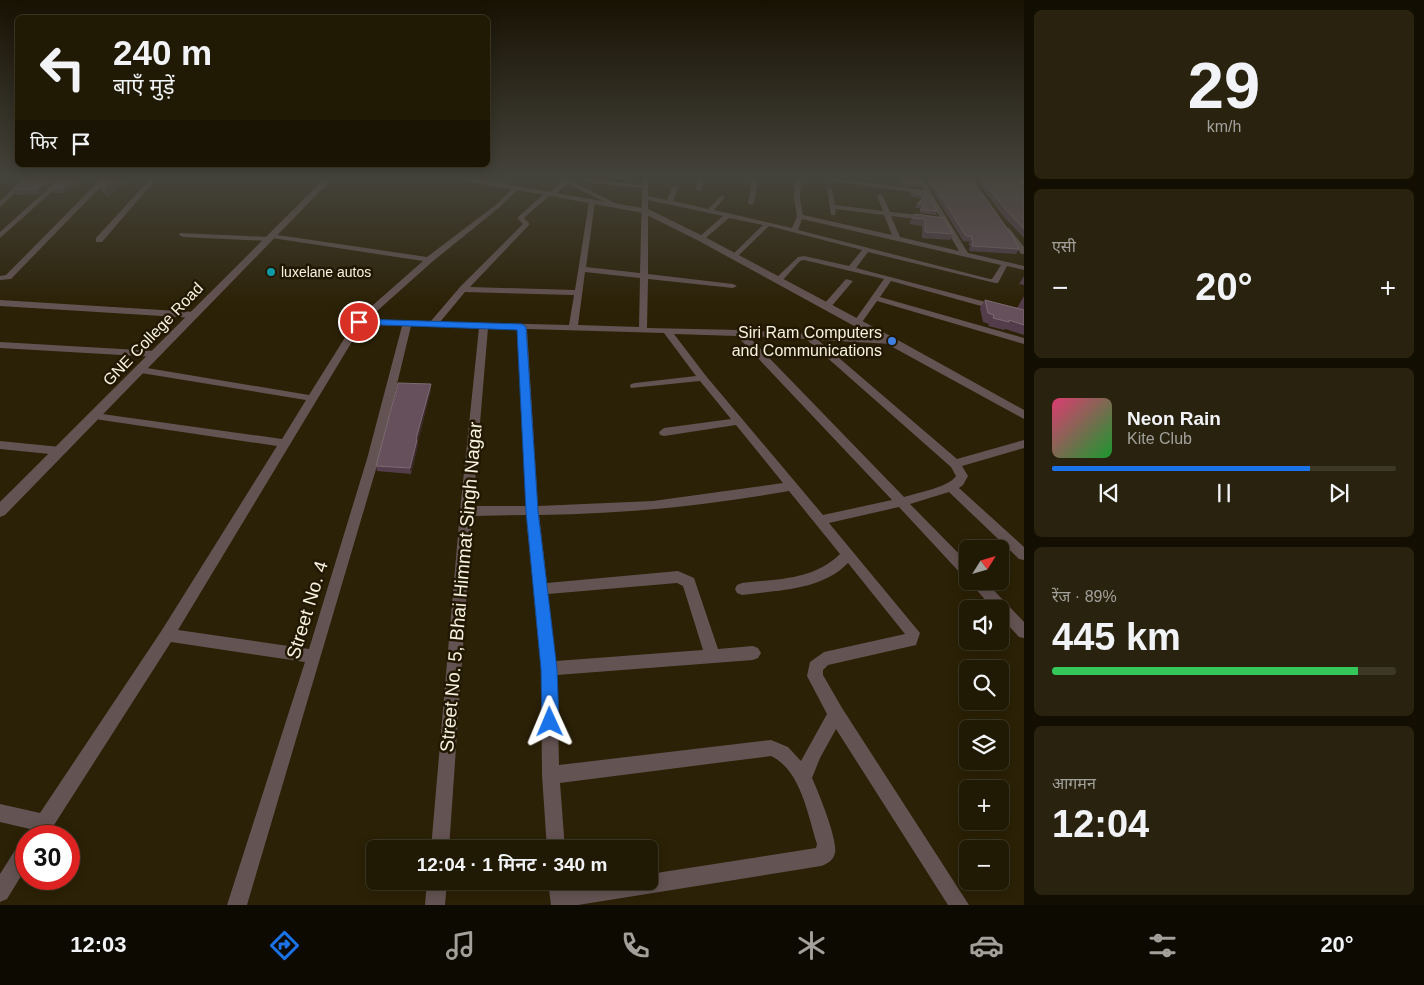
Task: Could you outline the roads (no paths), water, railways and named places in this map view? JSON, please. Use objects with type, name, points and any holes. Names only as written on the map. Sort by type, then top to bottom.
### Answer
[{"type":"street","points":[[0,236],[16,221]]},
{"type":"street","points":[[0,278],[8,277],[63,221]]},
{"type":"street","points":[[100,240],[116,221]]},
{"type":"street","name":"GNE College Road","points":[[0,511],[286,221]]},
{"type":"street","points":[[43,825],[167,635],[359,322],[429,260],[479,221]]},
{"type":"street","points":[[433,325],[462,290],[527,224],[524,221]]},
{"type":"street","points":[[573,328],[589,221]]},
{"type":"street","points":[[643,221],[643,329]]},
{"type":"street","points":[[667,221],[892,341],[1024,416]]},
{"type":"street","points":[[702,239],[721,221]]},
{"type":"street","points":[[756,221],[994,282],[1005,264]]},
{"type":"street","points":[[794,231],[798,221]]},
{"type":"street","points":[[825,221],[1024,268]]},
{"type":"street","points":[[884,254],[895,237],[890,221]]},
{"type":"street","points":[[947,221],[964,254]]},
{"type":"street","points":[[1003,223],[1024,252]]},
{"type":"street","points":[[735,257],[768,224]]},
{"type":"street","points":[[839,242],[846,226]]},
{"type":"street","points":[[183,235],[270,237],[429,260]]},
{"type":"street","points":[[851,269],[867,249]]},
{"type":"street","points":[[938,268],[946,249]]},
{"type":"street","points":[[778,280],[801,258],[889,278],[1024,315]]},
{"type":"street","points":[[582,269],[733,286]]},
{"type":"street","points":[[858,323],[889,278]]},
{"type":"street","points":[[827,306],[849,281]]},
{"type":"street","points":[[462,290],[579,292]]},
{"type":"street","points":[[876,298],[1024,341]]},
{"type":"street","points":[[0,303],[194,315]]},
{"type":"street","points":[[359,322],[643,329],[892,341]]},
{"type":"street","name":"Street No. 4","points":[[237,905],[373,459],[407,324]]},
{"type":"street","name":"Street No. 5, Bhai Himmat Singh Nagar","points":[[441,840],[466,511],[484,326]]},
{"type":"street","points":[[522,327],[532,511],[542,589],[549,669],[551,775],[555,840]]},
{"type":"street","points":[[667,331],[703,378],[913,633],[911,640],[824,659],[815,667],[815,676],[836,714],[959,905]]},
{"type":"street","points":[[740,333],[959,563]]},
{"type":"street","points":[[809,338],[955,464],[962,476],[959,482],[951,487],[901,502],[820,520]]},
{"type":"street","points":[[0,345],[156,354]]},
{"type":"street","points":[[141,370],[311,398]]},
{"type":"street","points":[[636,386],[703,378]]},
{"type":"street","points":[[95,416],[285,443]]},
{"type":"street","points":[[664,432],[739,421]]},
{"type":"street","points":[[955,464],[1024,444]]},
{"type":"street","points":[[0,446],[60,450]]},
{"type":"street","points":[[466,511],[532,511],[668,504],[724,498],[792,486]]},
{"type":"street","points":[[951,487],[1024,555]]},
{"type":"street","points":[[742,589],[825,574],[837,566],[848,554]]},
{"type":"street","points":[[542,589],[684,579],[689,582],[713,657]]},
{"type":"street","points":[[984,590],[1024,632]]},
{"type":"street","points":[[167,635],[314,657]]},
{"type":"street","points":[[549,669],[753,653]]},
{"type":"street","points":[[803,777],[814,752],[836,714]]},
{"type":"street","points":[[551,775],[771,748],[786,756],[803,777],[826,844],[826,852],[821,857],[559,895]]},
{"type":"street","points":[[0,813],[28,825]]},
{"type":"street","points":[[0,892],[15,868]]},
{"type":"street","points":[[435,905],[436,890]]},
{"type":"place","name":"luxelane autos","points":[[271,272]]},
{"type":"place","name":"Siri Ram Computers and Communications","points":[[892,341]]}]
